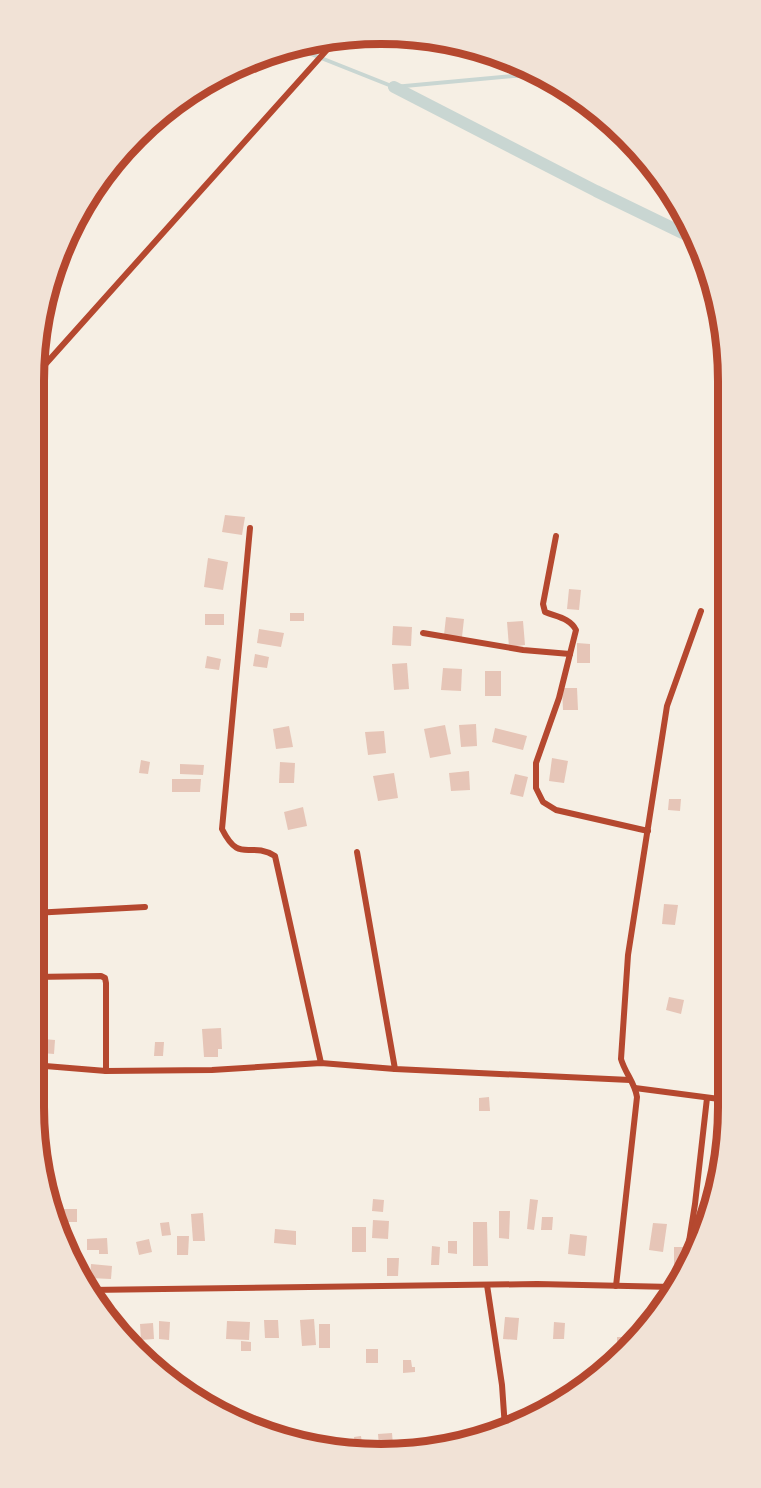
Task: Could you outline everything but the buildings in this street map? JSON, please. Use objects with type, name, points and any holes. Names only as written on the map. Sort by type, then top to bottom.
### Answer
[{"type":"street","points":[[44,366],[329,47]]},
{"type":"street","points":[[250,528],[222,829],[230,844],[238,849],[266,850],[275,856],[280,870],[321,1063]]},
{"type":"street","points":[[556,536],[543,604],[545,612],[564,618],[573,624],[576,630],[559,698],[536,763],[536,788],[543,802],[556,810],[648,831]]},
{"type":"street","points":[[616,1286],[637,1097],[621,1059],[628,955],[667,706],[701,611]]},
{"type":"street","points":[[423,633],[524,650],[570,654]]},
{"type":"street","points":[[357,852],[395,1069]]},
{"type":"street","points":[[44,912],[145,907]]},
{"type":"street","points":[[44,978],[101,976],[105,978],[106,1071]]},
{"type":"street","points":[[44,1066],[106,1071],[212,1070],[321,1063],[395,1069],[630,1080]]},
{"type":"street","points":[[635,1088],[718,1099]]},
{"type":"street","points":[[688,1245],[707,1098]]},
{"type":"street","points":[[486,1285],[505,1420]]},
{"type":"street","points":[[97,1290],[486,1285],[666,1287]]},
{"type":"waterway","points":[[306,52],[394,87],[525,76]]},
{"type":"waterway","points":[[394,87],[684,234]]}]
